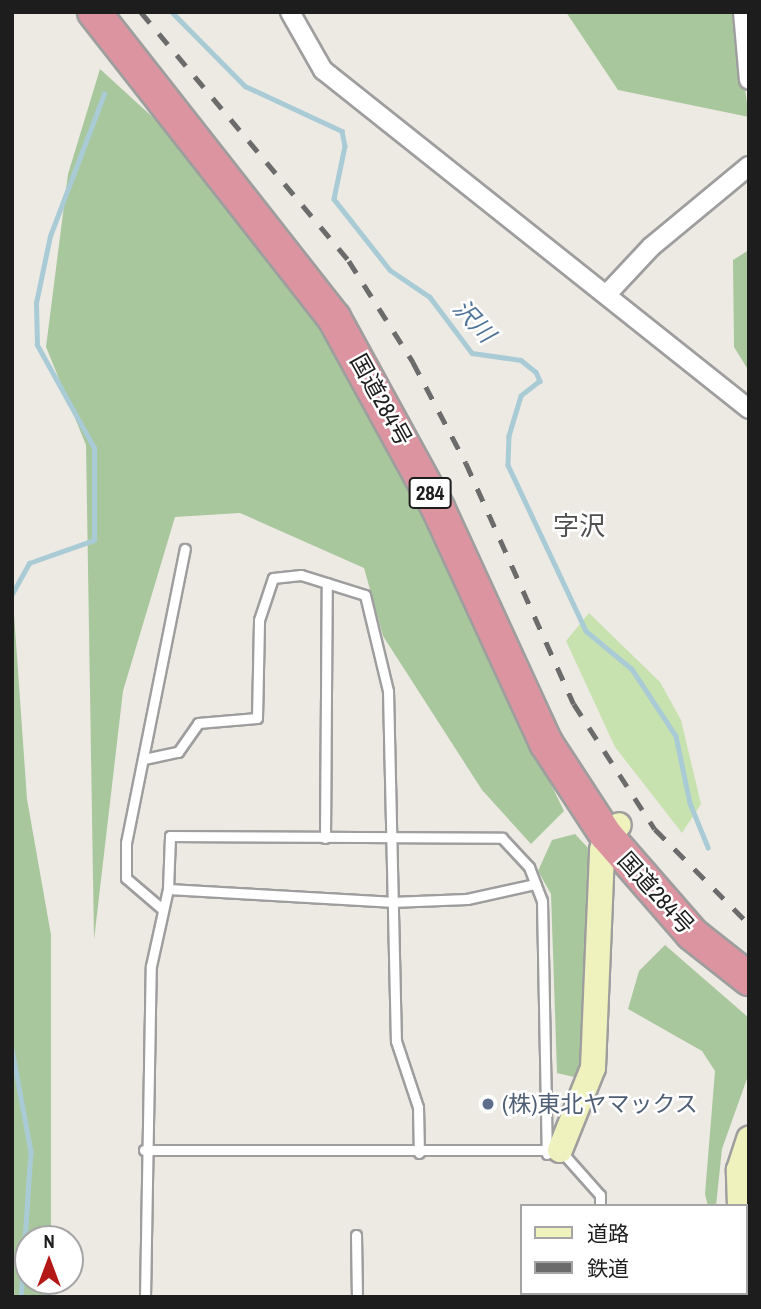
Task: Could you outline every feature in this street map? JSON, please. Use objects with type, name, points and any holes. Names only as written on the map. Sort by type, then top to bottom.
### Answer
[{"type":"highway","name":"国道284号","points":[[94,12],[334,318],[438,508],[546,743],[692,934],[749,978]]},
{"type":"highway","name":"国道284号","points":[[109,12],[351,320],[431,455],[561,742],[612,830],[671,888],[749,957]]},
{"type":"street","points":[[290,12],[323,70],[608,293],[749,409]]},
{"type":"street","points":[[743,12],[749,80]]},
{"type":"street","points":[[608,293],[651,247],[749,166]]},
{"type":"street","points":[[554,1152],[593,1068],[612,830]]},
{"type":"street","points":[[740,1204],[739,1170],[749,1139]]},
{"type":"lane","points":[[161,908],[126,878],[126,843],[185,549]]},
{"type":"lane","points":[[144,759],[178,752],[198,723],[257,718],[259,621],[273,578],[301,575],[365,595],[388,691],[388,839],[396,1041],[418,1107],[419,1153]]},
{"type":"lane","points":[[325,838],[327,583]]},
{"type":"lane","points":[[145,1297],[144,1150],[151,966],[161,908],[168,889],[170,836],[502,838],[535,884],[542,901],[554,1152]]},
{"type":"lane","points":[[168,889],[391,902],[467,899],[535,884]]},
{"type":"lane","points":[[144,1150],[554,1152],[600,1195],[600,1204]]},
{"type":"lane","points":[[356,1235],[357,1297]]},
{"type":"green space","points":[[566,12],[734,12],[749,117],[618,90]]},
{"type":"green space","points":[[100,69],[169,132],[239,220],[313,318],[380,429],[564,811],[531,844],[482,790],[383,636],[364,568],[240,513],[175,517],[123,691],[94,940],[86,445],[46,347],[68,174]]},
{"type":"green space","points":[[749,250],[747,368],[734,347],[733,260]]},
{"type":"green space","points":[[12,585],[27,799],[51,935],[51,1225],[14,1225],[14,1295],[51,1297],[12,1297]]},
{"type":"green space","points":[[589,613],[660,682],[681,720],[701,804],[682,833],[615,747],[566,641]]},
{"type":"green space","points":[[575,834],[590,850],[584,1067],[574,1077],[557,1073],[551,894],[538,871],[552,840]]},
{"type":"green space","points":[[665,945],[749,1018],[749,1073],[722,1149],[716,1204],[708,1204],[705,1194],[715,1071],[702,1051],[628,1009],[639,971]]},
{"type":"waterway","name":"沢川","points":[[172,12],[245,86],[342,131],[345,146],[334,199],[390,270],[430,297],[472,353],[521,360],[536,372],[540,381],[521,396],[509,436],[508,465],[586,631],[632,669],[676,736],[690,803],[708,847]]},
{"type":"waterway","points":[[12,594],[29,563],[94,540],[94,448],[37,345],[36,303],[50,236],[104,94]]},
{"type":"waterway","points":[[12,1049],[31,1152],[21,1297]]},
{"type":"railway","points":[[141,12],[349,261],[413,362],[466,463],[574,704],[655,829],[749,924]]},
{"type":"place","name":"(株)東北ヤマックス","points":[[488,1104]]},
{"type":"district","name":"字沢","points":[[579,526]]}]
